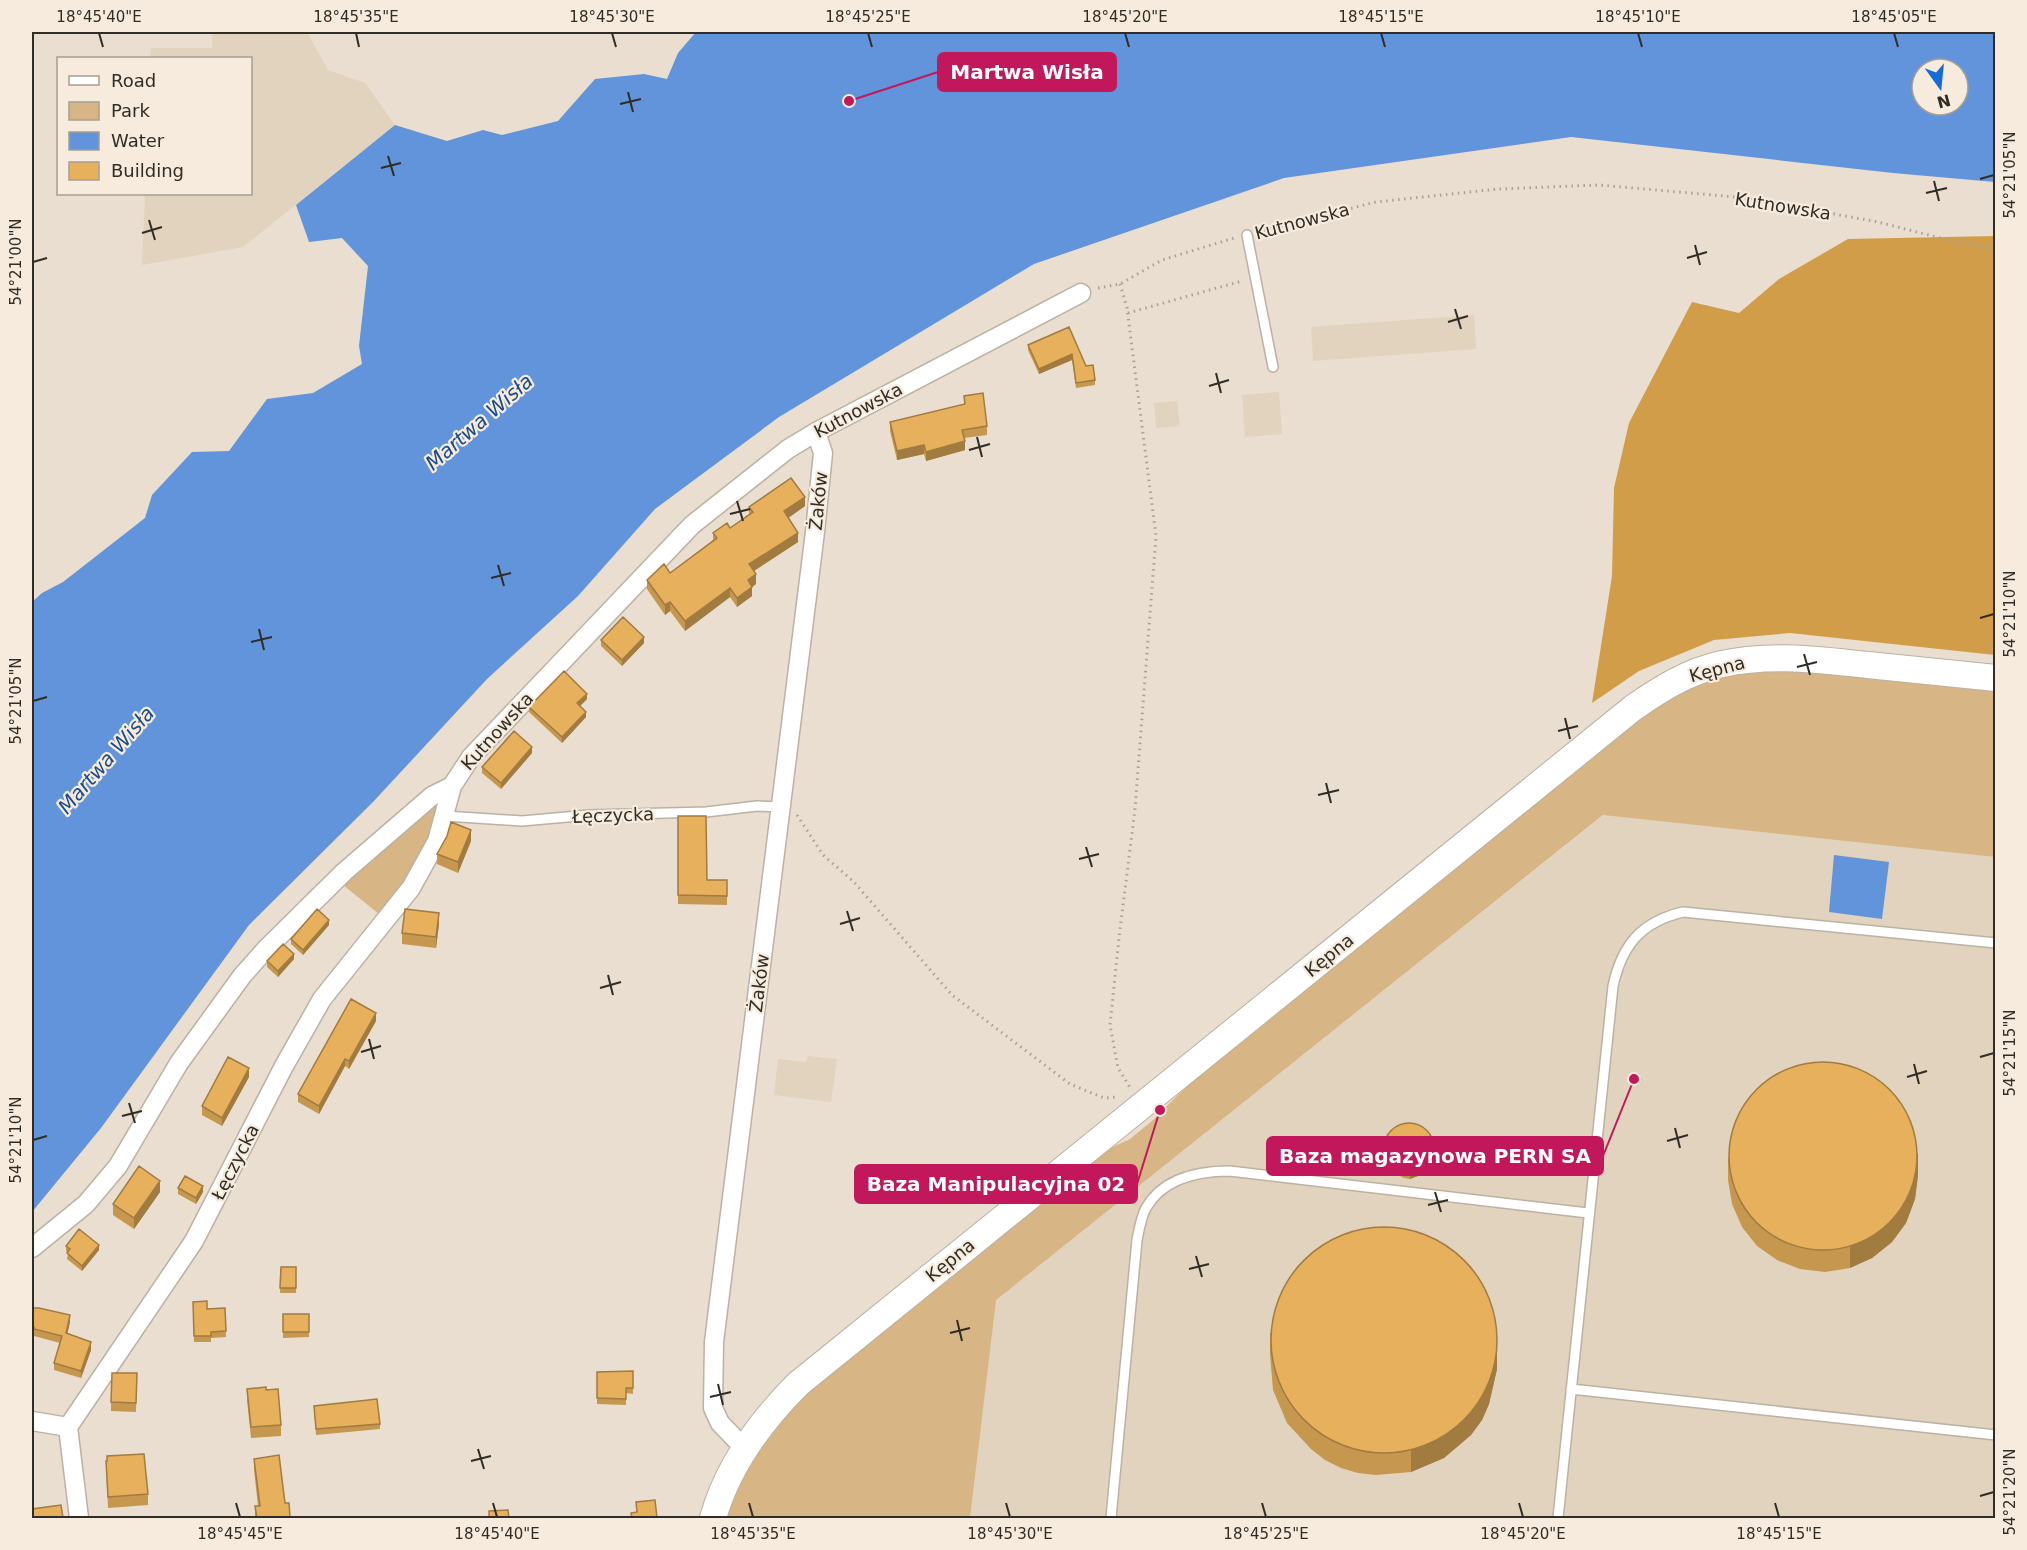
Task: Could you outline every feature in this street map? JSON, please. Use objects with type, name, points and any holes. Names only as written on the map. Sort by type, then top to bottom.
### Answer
[{"type":"street","name":"Kutnowska","points":[[32,1248],[86,1204],[118,1166],[178,1063],[242,976],[266,949],[344,872],[432,795],[452,786],[471,757],[692,525],[788,449],[816,432],[1081,293]]},
{"type":"street","name":"Żaków","points":[[744,1448],[720,1424],[713,1408],[714,1342],[822,466],[822,453],[816,432]]},
{"type":"street","name":"Kępna","points":[[744,1448],[767,1415],[805,1378],[1138,1100],[1633,708],[1660,690],[1691,674],[1721,664],[1775,658],[1808,658],[1995,678]]},
{"type":"street","name":"Łęczycka","points":[[68,1427],[194,1241],[284,1066],[322,999],[411,888],[437,841],[452,786]]},
{"type":"street","points":[[32,1421],[68,1427],[79,1518]]},
{"type":"street","points":[[713,1518],[721,1493],[744,1448]]},
{"type":"lane","points":[[1247,235],[1273,367]]},
{"type":"lane","name":"Łęczycka","points":[[445,816],[522,821],[589,815],[706,812],[757,806],[781,807]]},
{"type":"lane","points":[[1558,1518],[1588,1213],[1616,973],[1624,951],[1631,941],[1649,925],[1671,914],[1696,912],[1995,943]]},
{"type":"lane","points":[[1111,1518],[1137,1240],[1146,1208],[1166,1187],[1194,1174],[1209,1171],[1230,1172],[1588,1213]]},
{"type":"lane","points":[[1571,1389],[1995,1435]]},
{"type":"path","name":"Kutnowska","points":[[1081,293],[1120,284],[1162,260],[1247,235],[1376,202],[1498,189],[1599,185],[1747,198],[1878,222],[1995,249]]},
{"type":"path","points":[[1128,313],[1256,278]]},
{"type":"path","points":[[1120,284],[1128,313],[1156,537],[1135,809],[1110,1025],[1118,1068],[1138,1100]]},
{"type":"path","points":[[781,807],[794,812],[802,820],[823,855],[853,881],[952,995],[1070,1084],[1104,1098],[1138,1100]]},
{"type":"shaded area","points":[[212,32],[307,32],[328,70],[365,83],[395,125],[243,247],[142,265],[145,195],[252,195],[252,57],[150,57],[151,48],[212,48]]},
{"type":"shaded area","points":[[1995,236],[1995,655],[1790,633],[1714,640],[1639,671],[1592,703],[1612,576],[1614,488],[1629,423],[1692,302],[1739,313],[1779,279],[1848,239]]},
{"type":"shaded area","points":[[1474,315],[1476,349],[1313,361],[1311,327]]},
{"type":"shaded area","points":[[1279,392],[1282,434],[1245,437],[1242,395]]},
{"type":"shaded area","points":[[1177,401],[1180,426],[1156,428],[1154,403]]},
{"type":"shaded area","points":[[1604,815],[1995,857],[1995,1518],[970,1518],[995,1300]]},
{"type":"shaded area","points":[[808,1056],[837,1059],[831,1102],[774,1095],[778,1059],[806,1062]]},
{"type":"green space","points":[[1779,667],[1995,689],[1995,857],[1603,815],[996,1300],[970,1518],[724,1518],[741,1475],[789,1406],[1104,1151],[1130,1139],[1152,1121],[1197,1076],[1536,799],[1668,696],[1719,675]]},
{"type":"green space","points":[[440,801],[429,838],[419,858],[379,914],[343,885],[399,829]]},
{"type":"water","points":[[696,32],[1995,32],[1995,182],[1893,173],[1571,137],[1284,178],[1034,264],[779,417],[655,509],[578,596],[487,679],[373,802],[249,925],[101,1128],[32,1212],[32,602],[42,593],[63,582],[145,518],[152,495],[192,452],[229,451],[267,399],[313,393],[362,364],[359,346],[368,266],[342,238],[309,242],[296,205],[395,125],[447,141],[483,130],[502,135],[558,121],[595,79],[644,74],[667,79],[678,53]]},
{"type":"water","points":[[1834,855],[1889,862],[1882,919],[1829,912]]},
{"type":"building","points":[[1069,327],[1086,366],[1093,365],[1095,380],[1076,383],[1072,354],[1039,369],[1028,345]]},
{"type":"building","points":[[983,393],[987,426],[962,430],[965,441],[926,452],[924,445],[897,451],[890,422],[965,404],[964,396]]},
{"type":"building","points":[[791,478],[805,497],[784,511],[798,533],[749,564],[756,574],[748,580],[752,587],[737,598],[730,588],[685,621],[670,602],[665,605],[647,580],[664,564],[670,573],[717,538],[713,533],[727,523],[730,528],[753,512],[749,507]]},
{"type":"building","points":[[623,617],[644,637],[622,660],[601,640]]},
{"type":"building","points":[[564,671],[587,694],[577,703],[586,712],[562,737],[529,707]]},
{"type":"building","points":[[514,731],[532,747],[501,783],[482,767]]},
{"type":"building","points":[[678,816],[706,816],[707,880],[727,880],[727,896],[678,895]]},
{"type":"building","points":[[451,822],[471,830],[458,862],[437,854],[447,836]]},
{"type":"building","points":[[317,909],[329,920],[303,950],[291,939]]},
{"type":"building","points":[[405,909],[439,913],[436,937],[402,933]]},
{"type":"building","points":[[283,944],[294,954],[278,971],[267,961]]},
{"type":"building","points":[[351,999],[376,1013],[349,1061],[345,1059],[319,1106],[298,1094]]},
{"type":"building","points":[[228,1057],[249,1068],[222,1118],[202,1106]]},
{"type":"building","points":[[1814,1062],[1832,1062],[1859,1069],[1890,1089],[1910,1120],[1917,1156],[1910,1192],[1890,1223],[1859,1243],[1832,1250],[1814,1250],[1779,1239],[1763,1229],[1750,1216],[1733,1183],[1729,1165],[1729,1147],[1740,1112],[1750,1096],[1763,1083],[1796,1066]]},
{"type":"building","points":[[1409,1123],[1423,1127],[1430,1134],[1434,1148],[1430,1162],[1423,1169],[1409,1173],[1395,1169],[1388,1162],[1384,1148],[1388,1134],[1395,1127]]},
{"type":"building","points":[[139,1166],[160,1181],[134,1218],[113,1204]]},
{"type":"building","points":[[185,1176],[203,1186],[196,1198],[178,1188]]},
{"type":"building","points":[[1373,1227],[1395,1227],[1427,1235],[1437,1240],[1456,1252],[1472,1268],[1489,1297],[1495,1318],[1497,1340],[1495,1362],[1489,1383],[1472,1412],[1456,1428],[1427,1445],[1395,1453],[1373,1453],[1341,1445],[1331,1440],[1312,1428],[1296,1412],[1279,1383],[1271,1351],[1271,1329],[1279,1297],[1284,1287],[1296,1268],[1312,1252],[1341,1235]]},
{"type":"building","points":[[79,1229],[99,1245],[82,1266],[67,1253],[70,1249],[66,1246]]},
{"type":"building","points":[[281,1267],[296,1267],[296,1288],[280,1288]]},
{"type":"building","points":[[207,1301],[207,1309],[225,1308],[226,1331],[211,1332],[211,1336],[194,1336],[193,1302]]},
{"type":"building","points":[[32,1308],[70,1315],[66,1333],[91,1342],[81,1371],[54,1363],[62,1336],[34,1329]]},
{"type":"building","points":[[283,1314],[309,1314],[309,1332],[283,1332]]},
{"type":"building","points":[[633,1371],[633,1388],[626,1388],[626,1399],[597,1398],[597,1372]]},
{"type":"building","points":[[112,1373],[137,1373],[136,1403],[111,1402]]},
{"type":"building","points":[[266,1387],[266,1390],[278,1389],[281,1425],[251,1427],[247,1389]]},
{"type":"building","points":[[377,1399],[380,1424],[316,1429],[314,1406]]},
{"type":"building","points":[[144,1454],[148,1494],[108,1497],[107,1456]]},
{"type":"building","points":[[279,1455],[285,1503],[289,1503],[290,1517],[257,1518],[255,1506],[260,1506],[254,1459]]},
{"type":"building","points":[[655,1500],[657,1518],[632,1518],[631,1513],[637,1512],[636,1502]]},
{"type":"building","points":[[61,1505],[63,1518],[32,1518],[32,1509]]},
{"type":"building","points":[[508,1510],[509,1518],[489,1518],[489,1511]]},
{"type":"place","name":"Martwa Wisła","points":[[849,101]]},
{"type":"place","name":"Baza magazynowa PERN SA","points":[[1634,1079]]},
{"type":"place","name":"Baza Manipulacyjna 02","points":[[1160,1110]]}]
